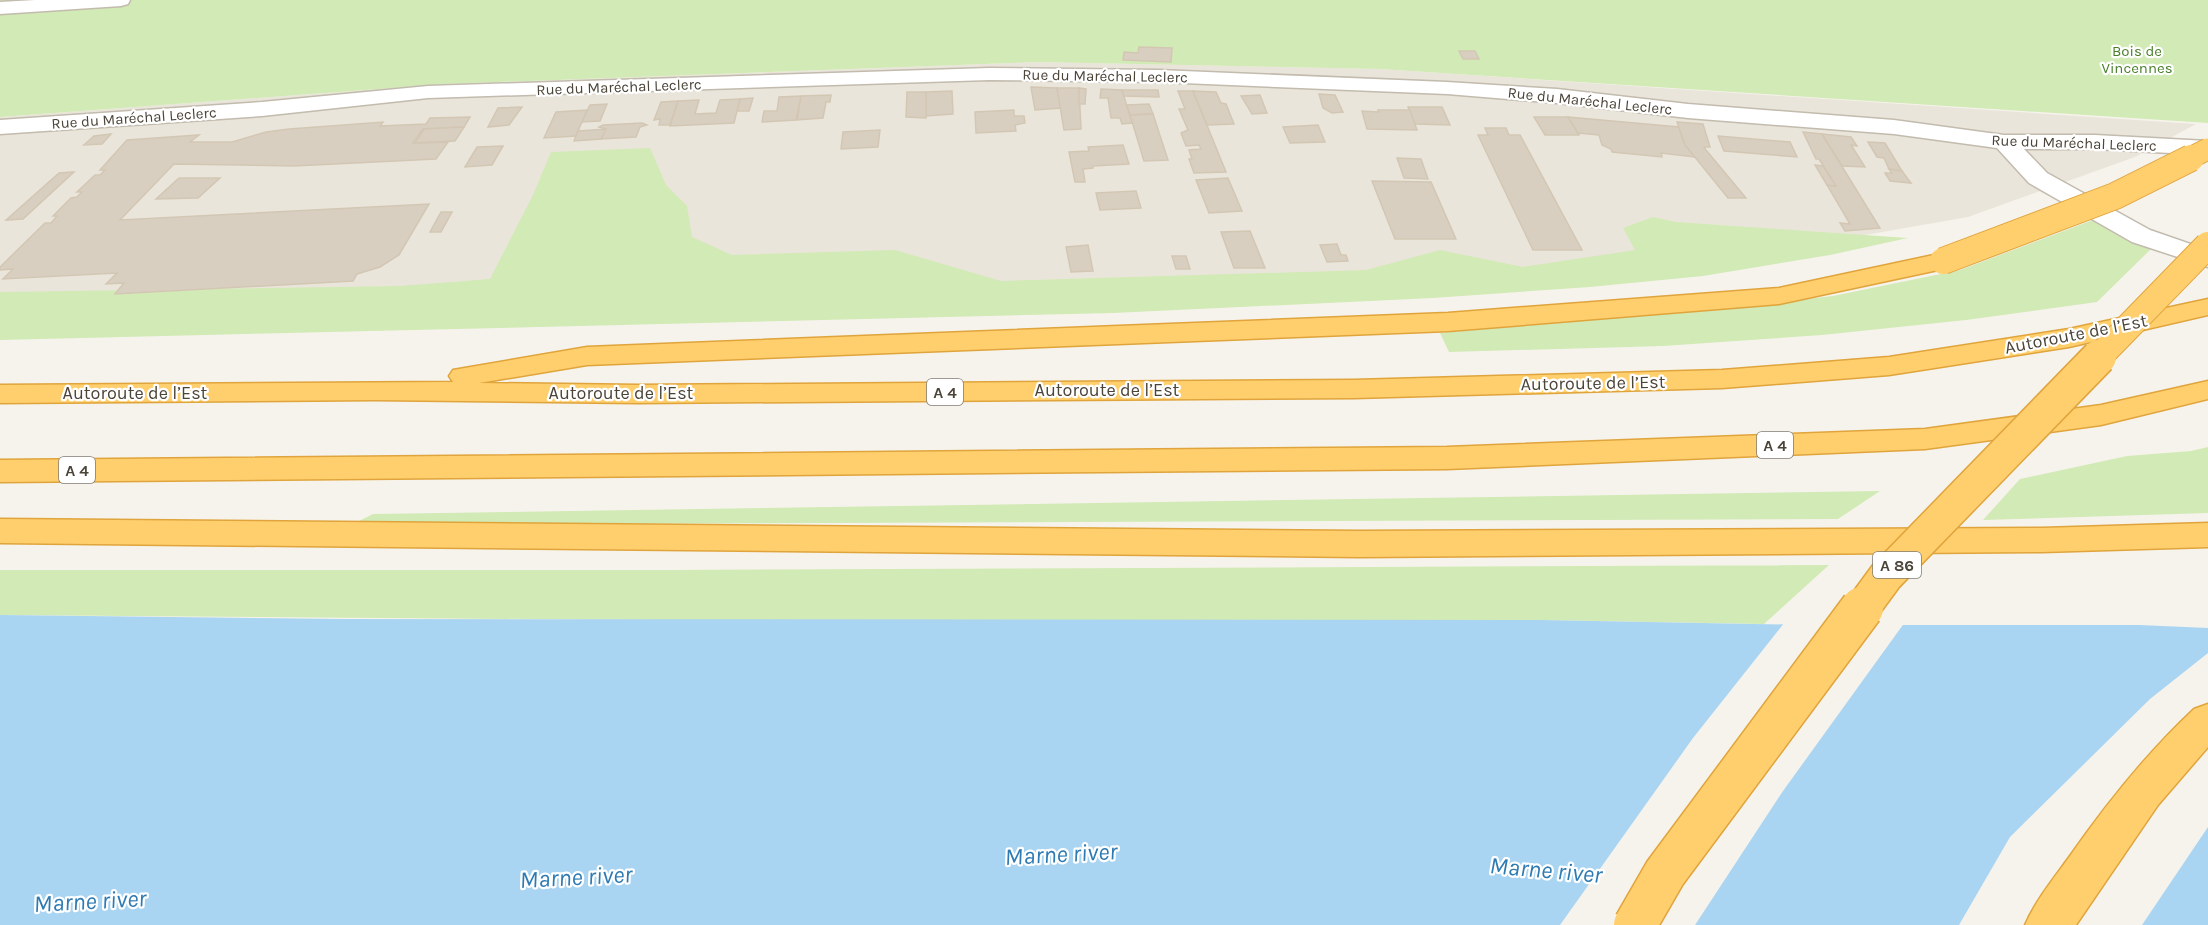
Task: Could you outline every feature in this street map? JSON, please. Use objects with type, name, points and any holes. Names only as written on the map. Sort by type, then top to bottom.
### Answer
[{"type":"highway","points":[[375,391],[587,356],[1448,322],[1779,297],[1943,261],[2115,196],[2208,148]]},
{"type":"highway","name":"A 86","points":[[1635,925],[1665,873],[1886,576],[2208,245]]},
{"type":"highway","name":"Autoroute de l’Est","points":[[0,394],[375,391],[650,394],[1354,389],[1722,379],[1889,366],[2069,338],[2208,306]]},
{"type":"highway","name":"A 4","points":[[0,471],[1447,458],[1925,439],[2100,415],[2208,390]]},
{"type":"highway","points":[[0,531],[1359,544],[2042,540],[2208,535]]},
{"type":"highway","points":[[2049,925],[2108,839],[2184,742],[2208,721]]},
{"type":"street","points":[[0,8],[121,0]]},
{"type":"street","name":"Rue du Maréchal Leclerc","points":[[0,127],[262,109],[428,92],[989,74],[1159,76],[1458,89],[1557,96],[1688,111],[1894,127],[2004,142],[2095,142],[2208,148]]},
{"type":"street","points":[[2004,142],[2072,172],[2162,223],[2208,238]]},
{"type":"street","points":[[2004,142],[2038,178],[2141,236],[2208,259]]},
{"type":"shaded area","points":[[1036,62],[1380,69],[2196,124],[2135,157],[1968,217],[1757,254],[1371,288],[0,324],[0,117],[446,84]]},
{"type":"green space","name":"Bois de Vincennes","points":[[0,0],[2208,0],[2208,123],[1380,69],[1036,62],[446,84],[0,117]]},
{"type":"green space","points":[[650,148],[666,185],[687,206],[692,237],[732,255],[895,250],[1001,281],[1366,270],[1440,250],[1523,267],[1635,250],[1623,228],[1653,217],[1676,222],[1908,238],[1830,255],[1703,276],[1433,298],[1113,313],[0,340],[0,292],[400,286],[490,279],[533,195],[551,152]]},
{"type":"green space","points":[[2093,220],[2152,248],[2097,302],[1966,320],[1822,335],[1663,346],[1449,352],[1440,333],[1717,309],[1833,296],[1960,270]]},
{"type":"green space","points":[[2208,447],[2208,513],[1983,520],[2020,479],[2127,456],[2191,451]]},
{"type":"green space","points":[[1880,491],[1838,519],[351,525],[373,514]]},
{"type":"green space","points":[[1829,565],[1764,624],[1540,620],[657,620],[0,615],[0,570],[672,570]]},
{"type":"water","name":"Marne river","points":[[0,615],[343,619],[1540,620],[1814,625],[2139,625],[2208,628],[2208,925],[0,925]]},
{"type":"pier","points":[[1785,622],[1905,622],[1783,791],[1695,925],[1560,925],[1693,738]]},
{"type":"pier","points":[[2208,653],[2208,827],[2142,925],[1959,925],[2010,837],[2150,699]]},
{"type":"building","points":[[1139,47],[1172,48],[1171,62],[1123,60],[1124,52],[1138,53]]},
{"type":"building","points":[[1459,51],[1475,51],[1479,59],[1463,59]]},
{"type":"building","points":[[1031,87],[1057,88],[1061,108],[1035,110]]},
{"type":"building","points":[[1057,88],[1079,88],[1081,129],[1064,130]]},
{"type":"building","points":[[1079,88],[1086,89],[1085,104],[1079,104]]},
{"type":"building","points":[[1101,89],[1122,90],[1132,123],[1122,124],[1120,118],[1111,118],[1108,98],[1100,98]]},
{"type":"building","points":[[1122,90],[1158,90],[1159,97],[1124,96]]},
{"type":"building","points":[[952,91],[953,114],[926,116],[926,92]]},
{"type":"building","points":[[1178,91],[1193,91],[1226,172],[1194,173],[1189,159],[1192,159],[1189,150],[1201,149],[1199,145],[1186,146],[1181,133],[1188,130],[1179,109],[1185,109]]},
{"type":"building","points":[[1193,91],[1216,92],[1221,103],[1226,104],[1234,124],[1207,125]]},
{"type":"building","points":[[907,92],[926,92],[926,118],[906,117]]},
{"type":"building","points":[[1319,94],[1335,95],[1343,112],[1332,113],[1323,108]]},
{"type":"building","points":[[831,95],[830,102],[826,102],[823,118],[797,120],[801,96]]},
{"type":"building","points":[[1260,95],[1267,113],[1252,114],[1241,96]]},
{"type":"building","points":[[801,96],[796,120],[762,122],[764,111],[777,111],[779,97]]},
{"type":"building","points":[[753,98],[749,111],[737,111],[740,99]]},
{"type":"building","points":[[740,99],[734,123],[670,126],[678,101],[699,100],[695,114],[716,113],[720,100]]},
{"type":"building","points":[[678,101],[670,125],[659,125],[660,119],[654,120],[661,102]]},
{"type":"building","points":[[607,104],[600,121],[582,122],[590,105]]},
{"type":"building","points":[[1149,104],[1153,114],[1130,115],[1127,105]]},
{"type":"building","points":[[522,107],[509,125],[488,127],[498,108]]},
{"type":"building","points":[[1408,107],[1442,107],[1450,125],[1415,124]]},
{"type":"building","points":[[587,110],[576,136],[544,138],[556,112]]},
{"type":"building","points":[[1014,110],[1014,116],[1024,116],[1025,123],[1015,125],[1016,131],[976,133],[975,112]]},
{"type":"building","points":[[1378,110],[1410,110],[1417,130],[1367,129],[1362,111],[1379,112]]},
{"type":"building","points":[[1153,114],[1168,160],[1144,161],[1130,115]]},
{"type":"building","points":[[470,117],[464,127],[423,129],[413,143],[448,142],[436,159],[294,166],[174,164],[120,220],[429,204],[399,255],[380,267],[357,274],[353,281],[115,294],[124,283],[106,284],[117,273],[3,279],[13,269],[0,270],[0,267],[45,223],[51,223],[57,216],[53,216],[71,198],[77,197],[82,192],[77,192],[95,175],[100,175],[105,170],[100,170],[127,140],[199,135],[190,142],[232,142],[266,132],[289,129],[383,122],[380,126],[426,124],[430,118]]},
{"type":"building","points":[[1534,117],[1568,117],[1579,135],[1545,135]]},
{"type":"building","points":[[1568,117],[1679,127],[1685,145],[1695,157],[1661,153],[1662,157],[1612,152],[1611,149],[1602,145],[1599,135],[1578,133]]},
{"type":"building","points":[[1677,122],[1703,124],[1710,147],[1704,147],[1746,198],[1728,198],[1685,145]]},
{"type":"building","points":[[642,123],[647,125],[640,127],[636,137],[601,139],[606,129],[599,127],[603,125]]},
{"type":"building","points":[[1318,125],[1325,142],[1290,143],[1283,127]]},
{"type":"building","points":[[464,127],[455,141],[415,143],[424,129]]},
{"type":"building","points":[[1485,128],[1506,128],[1509,135],[1520,135],[1582,250],[1533,250],[1478,135],[1488,135]]},
{"type":"building","points":[[606,129],[601,139],[574,141],[578,131]]},
{"type":"building","points":[[880,130],[878,147],[841,149],[843,132]]},
{"type":"building","points":[[1803,132],[1822,134],[1880,228],[1845,231],[1840,223],[1850,224],[1827,185],[1836,186],[1819,159],[1816,159]]},
{"type":"building","points":[[111,134],[102,144],[84,145],[94,136]]},
{"type":"building","points":[[1822,134],[1851,137],[1857,146],[1851,145],[1865,167],[1842,166]]},
{"type":"building","points":[[1718,136],[1790,142],[1797,157],[1724,151]]},
{"type":"building","points":[[1868,142],[1885,143],[1902,171],[1889,169],[1884,158],[1877,157]]},
{"type":"building","points":[[1123,145],[1129,164],[1093,166],[1093,168],[1083,169],[1085,182],[1075,182],[1069,152],[1089,151],[1088,147]]},
{"type":"building","points":[[503,146],[492,165],[465,167],[477,147]]},
{"type":"building","points":[[1397,158],[1421,159],[1428,179],[1404,178]]},
{"type":"building","points":[[1815,165],[1823,166],[1836,186],[1827,185]]},
{"type":"building","points":[[1889,169],[1902,171],[1911,183],[1890,181],[1885,173],[1892,173]]},
{"type":"building","points":[[74,172],[23,219],[6,220],[59,173]]},
{"type":"building","points":[[179,178],[220,178],[198,198],[156,199]]},
{"type":"building","points":[[1228,178],[1242,211],[1209,213],[1196,180]]},
{"type":"building","points":[[1372,181],[1431,182],[1456,239],[1395,239]]},
{"type":"building","points":[[1136,191],[1141,208],[1100,210],[1096,193]]},
{"type":"building","points":[[441,212],[452,212],[441,232],[430,232]]},
{"type":"building","points":[[1250,231],[1265,268],[1234,268],[1221,232]]},
{"type":"building","points":[[1337,244],[1341,255],[1346,255],[1348,261],[1327,262],[1320,245]]},
{"type":"building","points":[[1088,245],[1093,271],[1071,272],[1066,247]]},
{"type":"building","points":[[1172,256],[1186,256],[1190,269],[1176,269]]}]
